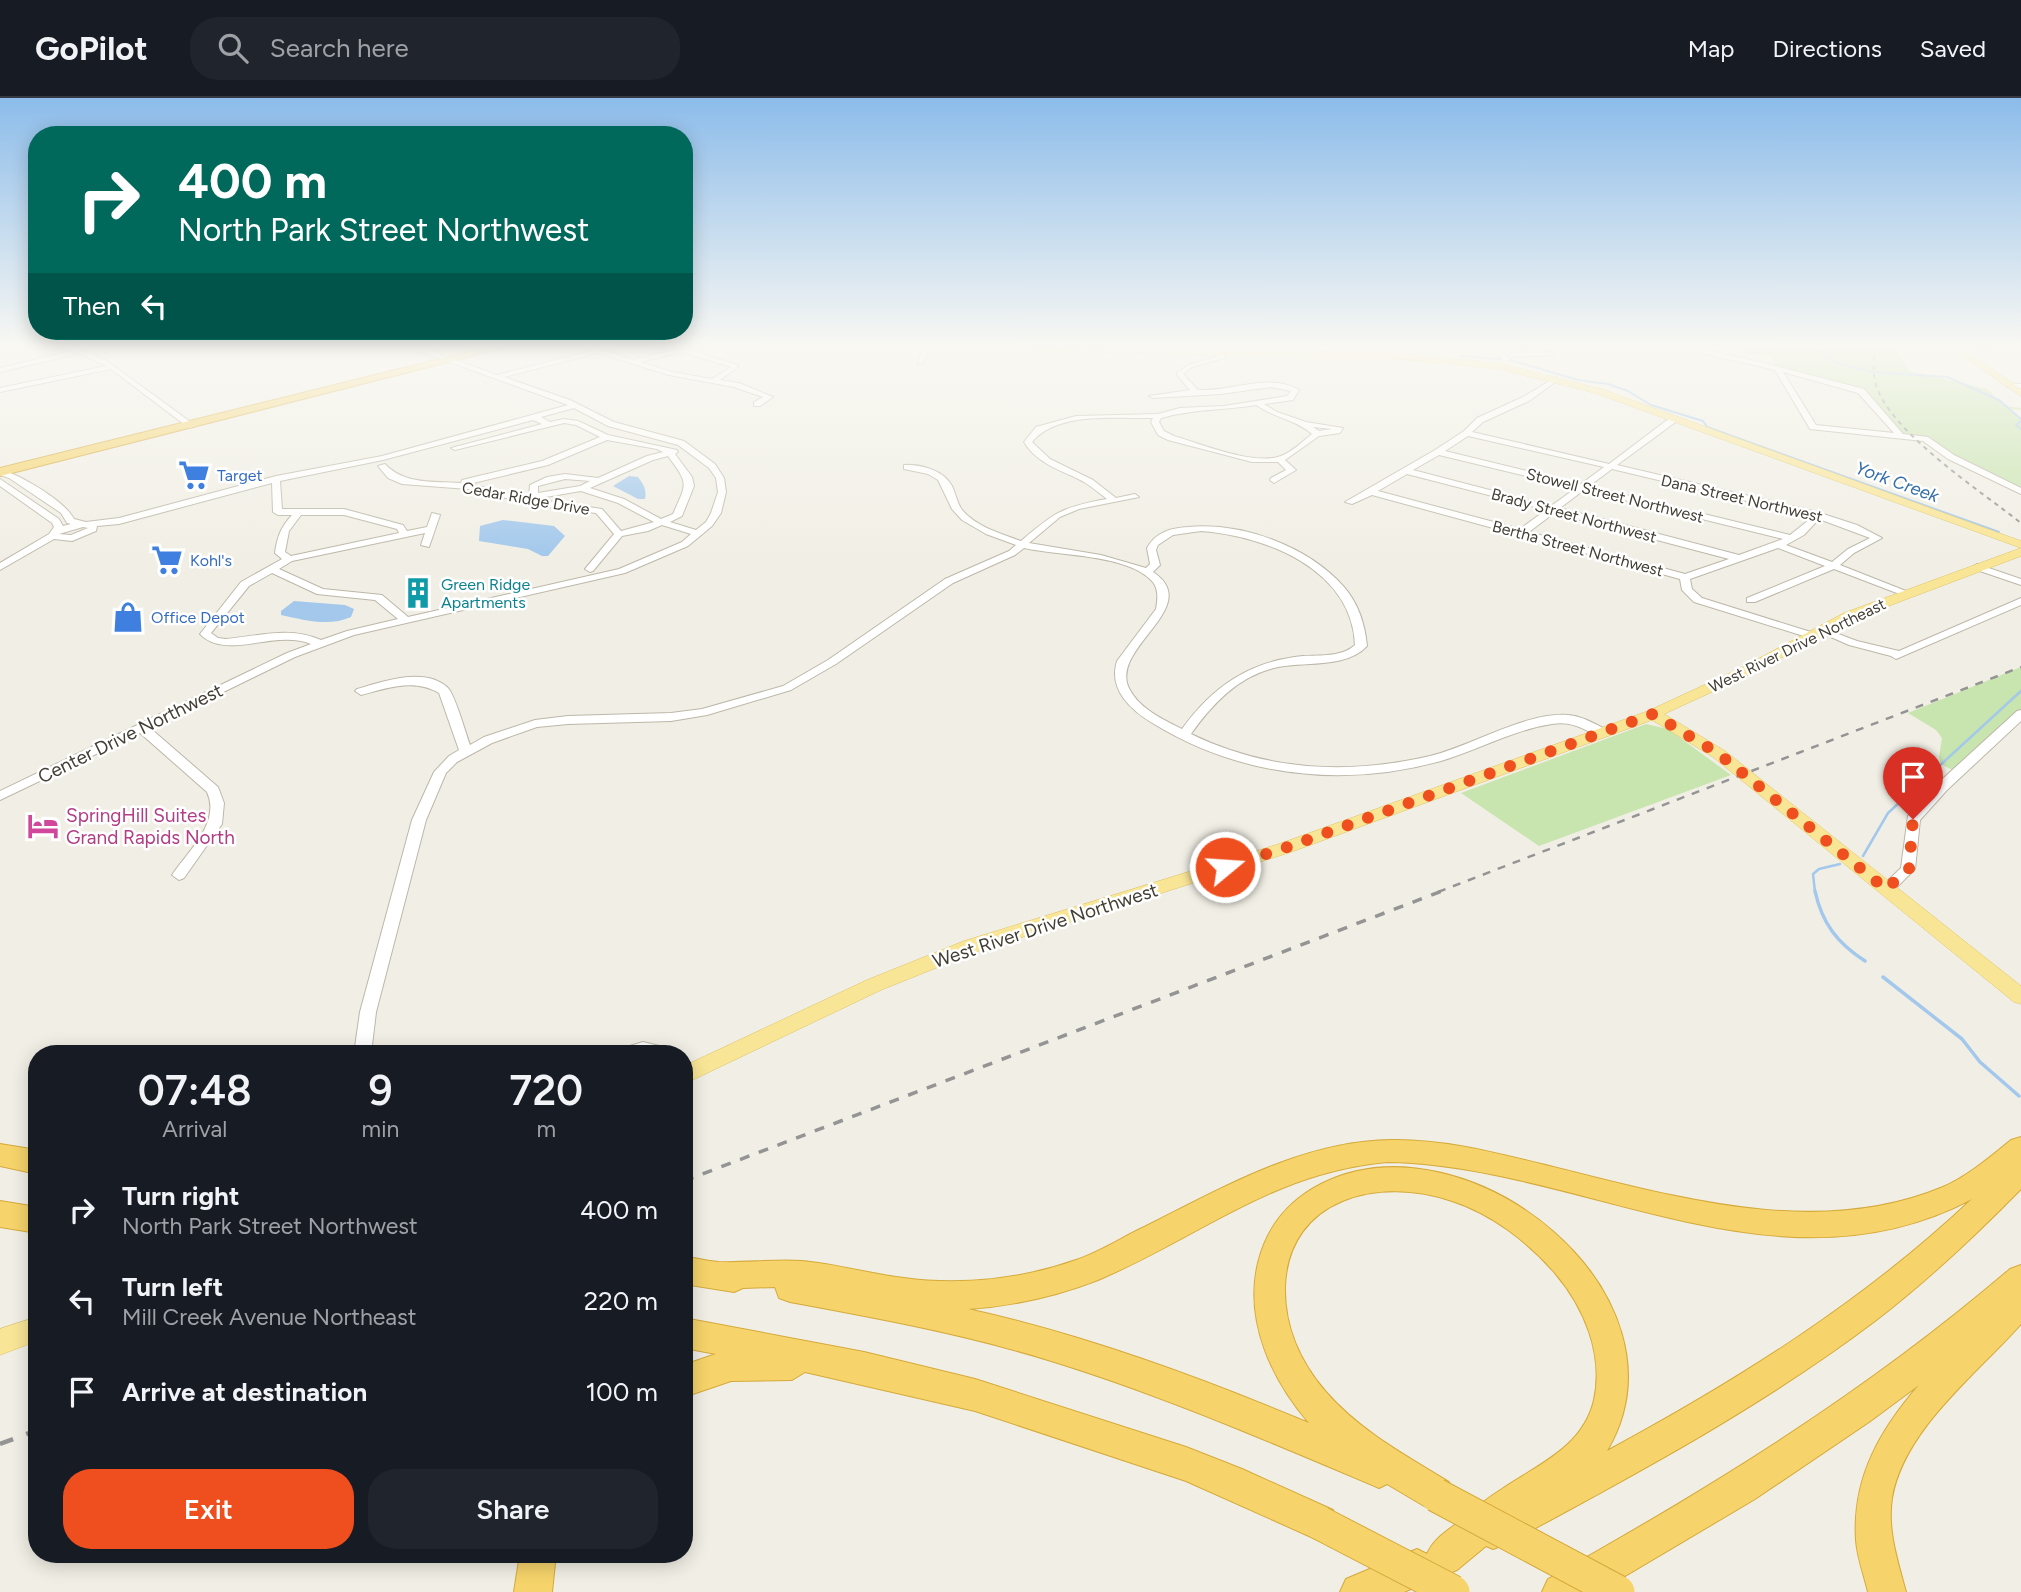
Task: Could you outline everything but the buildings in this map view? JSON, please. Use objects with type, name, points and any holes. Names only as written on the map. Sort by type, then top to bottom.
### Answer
[{"type":"highway","points":[[1,476],[229,417]]},
{"type":"highway","points":[[722,1275],[792,1274],[918,1294],[972,1295],[1025,1288],[1070,1276],[1106,1261],[1305,1165],[1384,1151],[1427,1153],[1477,1161],[1713,1215],[1772,1222],[1829,1224],[1883,1218],[1925,1207],[1956,1194],[1993,1171],[2021,1148]]},
{"type":"highway","points":[[0,1155],[28,1160]]},
{"type":"highway","points":[[1359,1592],[1444,1557],[1609,1470],[1734,1398],[1842,1326],[1929,1259],[2021,1171]]},
{"type":"highway","points":[[1444,1557],[1514,1501],[1569,1466],[1590,1446],[1607,1415],[1610,1401],[1614,1376],[1610,1347],[1594,1304],[1573,1270],[1544,1241],[1511,1215],[1478,1198],[1434,1183],[1391,1180],[1354,1184],[1313,1202],[1298,1214],[1283,1235],[1268,1293],[1272,1325],[1294,1376],[1330,1421],[1358,1444],[1436,1495],[1618,1592]]},
{"type":"highway","points":[[0,1214],[28,1219]]},
{"type":"highway","points":[[693,1271],[886,1306],[998,1331],[1103,1362],[1198,1395],[1436,1495]]},
{"type":"highway","points":[[1561,1592],[1706,1511],[1801,1451],[1902,1380],[2021,1279]]},
{"type":"highway","points":[[1887,1592],[1873,1532],[1876,1486],[1884,1460],[1917,1413],[2021,1301]]},
{"type":"highway","points":[[693,1335],[864,1368],[975,1395],[1130,1445],[1230,1482],[1320,1523],[1453,1592]]},
{"type":"highway","points":[[693,1378],[731,1365],[775,1363],[864,1368]]},
{"type":"highway","points":[[533,1592],[537,1563]]},
{"type":"main road","points":[[1667,417],[2021,545]]},
{"type":"main road","name":"West River Drive Northeast","points":[[1653,714],[1746,671],[1815,633],[1906,593],[2021,552]]},
{"type":"main road","points":[[1653,714],[1719,754],[2021,997]]},
{"type":"main road","name":"West River Drive Northwest","points":[[693,1069],[874,985],[971,946],[1285,848],[1653,714]]},
{"type":"main road","points":[[0,1342],[28,1332]]},
{"type":"street","points":[[176,417],[192,426]]},
{"type":"street","points":[[53,534],[277,483],[534,417],[549,425]]},
{"type":"street","points":[[582,488],[621,501],[660,522],[699,534],[716,513],[722,492],[720,478],[712,466],[689,448],[660,435],[611,424],[596,417]]},
{"type":"street","points":[[1113,500],[1091,483],[1048,461],[1031,448],[1028,442],[1032,435],[1050,424],[1076,418],[1128,417]]},
{"type":"street","points":[[1158,417],[1155,422],[1158,430],[1171,438],[1252,460],[1280,460],[1317,434],[1337,431],[1339,428],[1305,424],[1282,417]]},
{"type":"street","points":[[1349,502],[1438,452],[1489,417]]},
{"type":"street","points":[[1805,417],[1810,425],[1828,431],[1925,439],[1951,457],[2021,491]]},
{"type":"street","points":[[1884,417],[1901,437]]},
{"type":"street","points":[[1521,533],[1674,419]]},
{"type":"street","points":[[277,483],[382,466],[564,421],[578,423],[606,437],[659,447],[670,453],[688,477],[690,486],[677,516],[645,529],[619,534],[590,569]]},
{"type":"street","points":[[1305,424],[1317,434]]},
{"type":"street","name":"Dana Street Northwest","points":[[1467,433],[1814,514],[1877,538],[1851,551],[1833,566],[1751,600]]},
{"type":"street","points":[[454,485],[545,463],[606,437]]},
{"type":"street","points":[[529,496],[582,488],[689,448]]},
{"type":"street","name":"Stowell Street Northwest","points":[[1438,452],[1792,538]]},
{"type":"street","points":[[1274,480],[1292,470],[1280,460]]},
{"type":"street","name":"Cedar Ridge Drive","points":[[382,466],[391,476],[402,481],[454,485],[529,496],[598,511],[619,534]]},
{"type":"street","points":[[907,467],[943,479],[958,511],[971,522],[1024,545],[1123,562],[1149,571],[1158,578],[1164,596],[1160,609],[1122,662],[1122,688],[1144,713],[1184,735],[1234,757],[1269,766],[1338,773],[1380,769],[1437,758],[1550,720],[1571,720],[1603,733]]},
{"type":"street","name":"Brady Street Northwest","points":[[1406,471],[1742,558]]},
{"type":"street","points":[[1,476],[12,475],[65,511],[70,521],[87,527]]},
{"type":"street","points":[[0,567],[53,534],[59,527],[57,521],[1,476]]},
{"type":"street","points":[[529,496],[534,485],[554,478],[573,476],[596,481]]},
{"type":"street","points":[[277,483],[278,512],[344,512],[400,527],[404,533]]},
{"type":"street","name":"Bertha Street Northwest","points":[[1371,492],[1685,577],[1687,590],[1698,600],[1897,655],[2021,601]]},
{"type":"street","points":[[363,1045],[368,1012],[419,820],[440,772],[466,751],[488,740],[535,724],[692,714],[733,705],[787,688],[824,667],[949,581],[1024,545],[1066,510],[1135,497]]},
{"type":"street","points":[[289,559],[280,553],[281,537],[285,527],[298,513]]},
{"type":"street","points":[[1685,577],[1779,545],[1815,520],[1814,514]]},
{"type":"street","points":[[426,545],[435,515]]},
{"type":"street","points":[[30,548],[65,539],[87,527]]},
{"type":"street","points":[[1149,571],[1155,565],[1151,552],[1154,542],[1163,535],[1202,528],[1230,531],[1293,553],[1329,577],[1345,596],[1361,628],[1361,646],[1354,652],[1265,666],[1227,684],[1199,713],[1184,735]]},
{"type":"street","points":[[320,644],[304,635],[270,634],[226,644],[211,641],[205,634],[245,584],[289,559],[430,529]]},
{"type":"street","points":[[53,534],[65,539]]},
{"type":"street","name":"Center Drive Northwest","points":[[0,796],[260,669],[320,644],[405,620],[622,571],[667,553],[699,534]]},
{"type":"street","points":[[1779,545],[1906,593]]},
{"type":"street","points":[[1977,567],[2021,582]]},
{"type":"street","points":[[270,568],[321,592],[378,597],[405,620]]},
{"type":"street","points":[[361,691],[411,680],[438,686],[444,691],[466,751]]},
{"type":"street","points":[[1886,889],[1909,869],[1913,819],[1941,787],[2021,714]]},
{"type":"street","points":[[142,728],[213,790],[218,799],[215,824],[178,876]]},
{"type":"green space","points":[[1887,417],[2017,417],[2021,420],[2021,489],[1953,456],[1928,438],[1902,433]]},
{"type":"green space","points":[[2021,667],[2021,714],[1958,773],[1941,764],[1939,757],[1942,738],[1936,730],[1908,713]]},
{"type":"green space","points":[[1646,724],[1668,729],[1731,775],[1539,846],[1461,793]]},
{"type":"water","points":[[629,476],[638,477],[643,484],[645,499],[638,499],[613,486]]},
{"type":"water","points":[[503,520],[554,526],[565,536],[548,556],[528,549],[479,541],[480,526]]},
{"type":"water","points":[[294,601],[345,605],[354,609],[351,617],[334,622],[316,622],[281,615],[281,611]]},
{"type":"waterway","name":"York Creek","points":[[1689,417],[1703,421],[1707,427],[1999,532]]},
{"type":"waterway","points":[[2021,421],[2016,425],[2021,429]]},
{"type":"waterway","name":"York Creek","points":[[1863,856],[1888,813],[2021,691]]},
{"type":"waterway","name":"York Creek","points":[[1815,892],[1813,874],[1819,869],[1840,864]]},
{"type":"waterway","name":"York Creek","points":[[1815,891],[1822,913],[1832,931],[1846,947],[1865,961]]},
{"type":"waterway","name":"York Creek","points":[[1883,977],[1962,1039],[1980,1062],[2019,1096]]},
{"type":"railway","points":[[1896,417],[1918,442],[2021,523]]},
{"type":"railway","points":[[1438,892],[2021,667]]},
{"type":"railway","points":[[693,1178],[1442,891]]},
{"type":"railway","points":[[0,1444],[28,1433]]},
{"type":"place","name":"Target","points":[[194,475]]},
{"type":"place","name":"Kohl's","points":[[167,560]]},
{"type":"place","name":"Green Ridge Apartments","points":[[418,593]]},
{"type":"place","name":"Office Depot","points":[[128,617]]},
{"type":"place","name":"SpringHill Suites Grand Rapids North","points":[[43,826]]},
{"type":"route","points":[[1225,867],[1285,848],[1653,714],[1719,754],[1886,889],[1895,884],[1909,869],[1913,819]]}]
